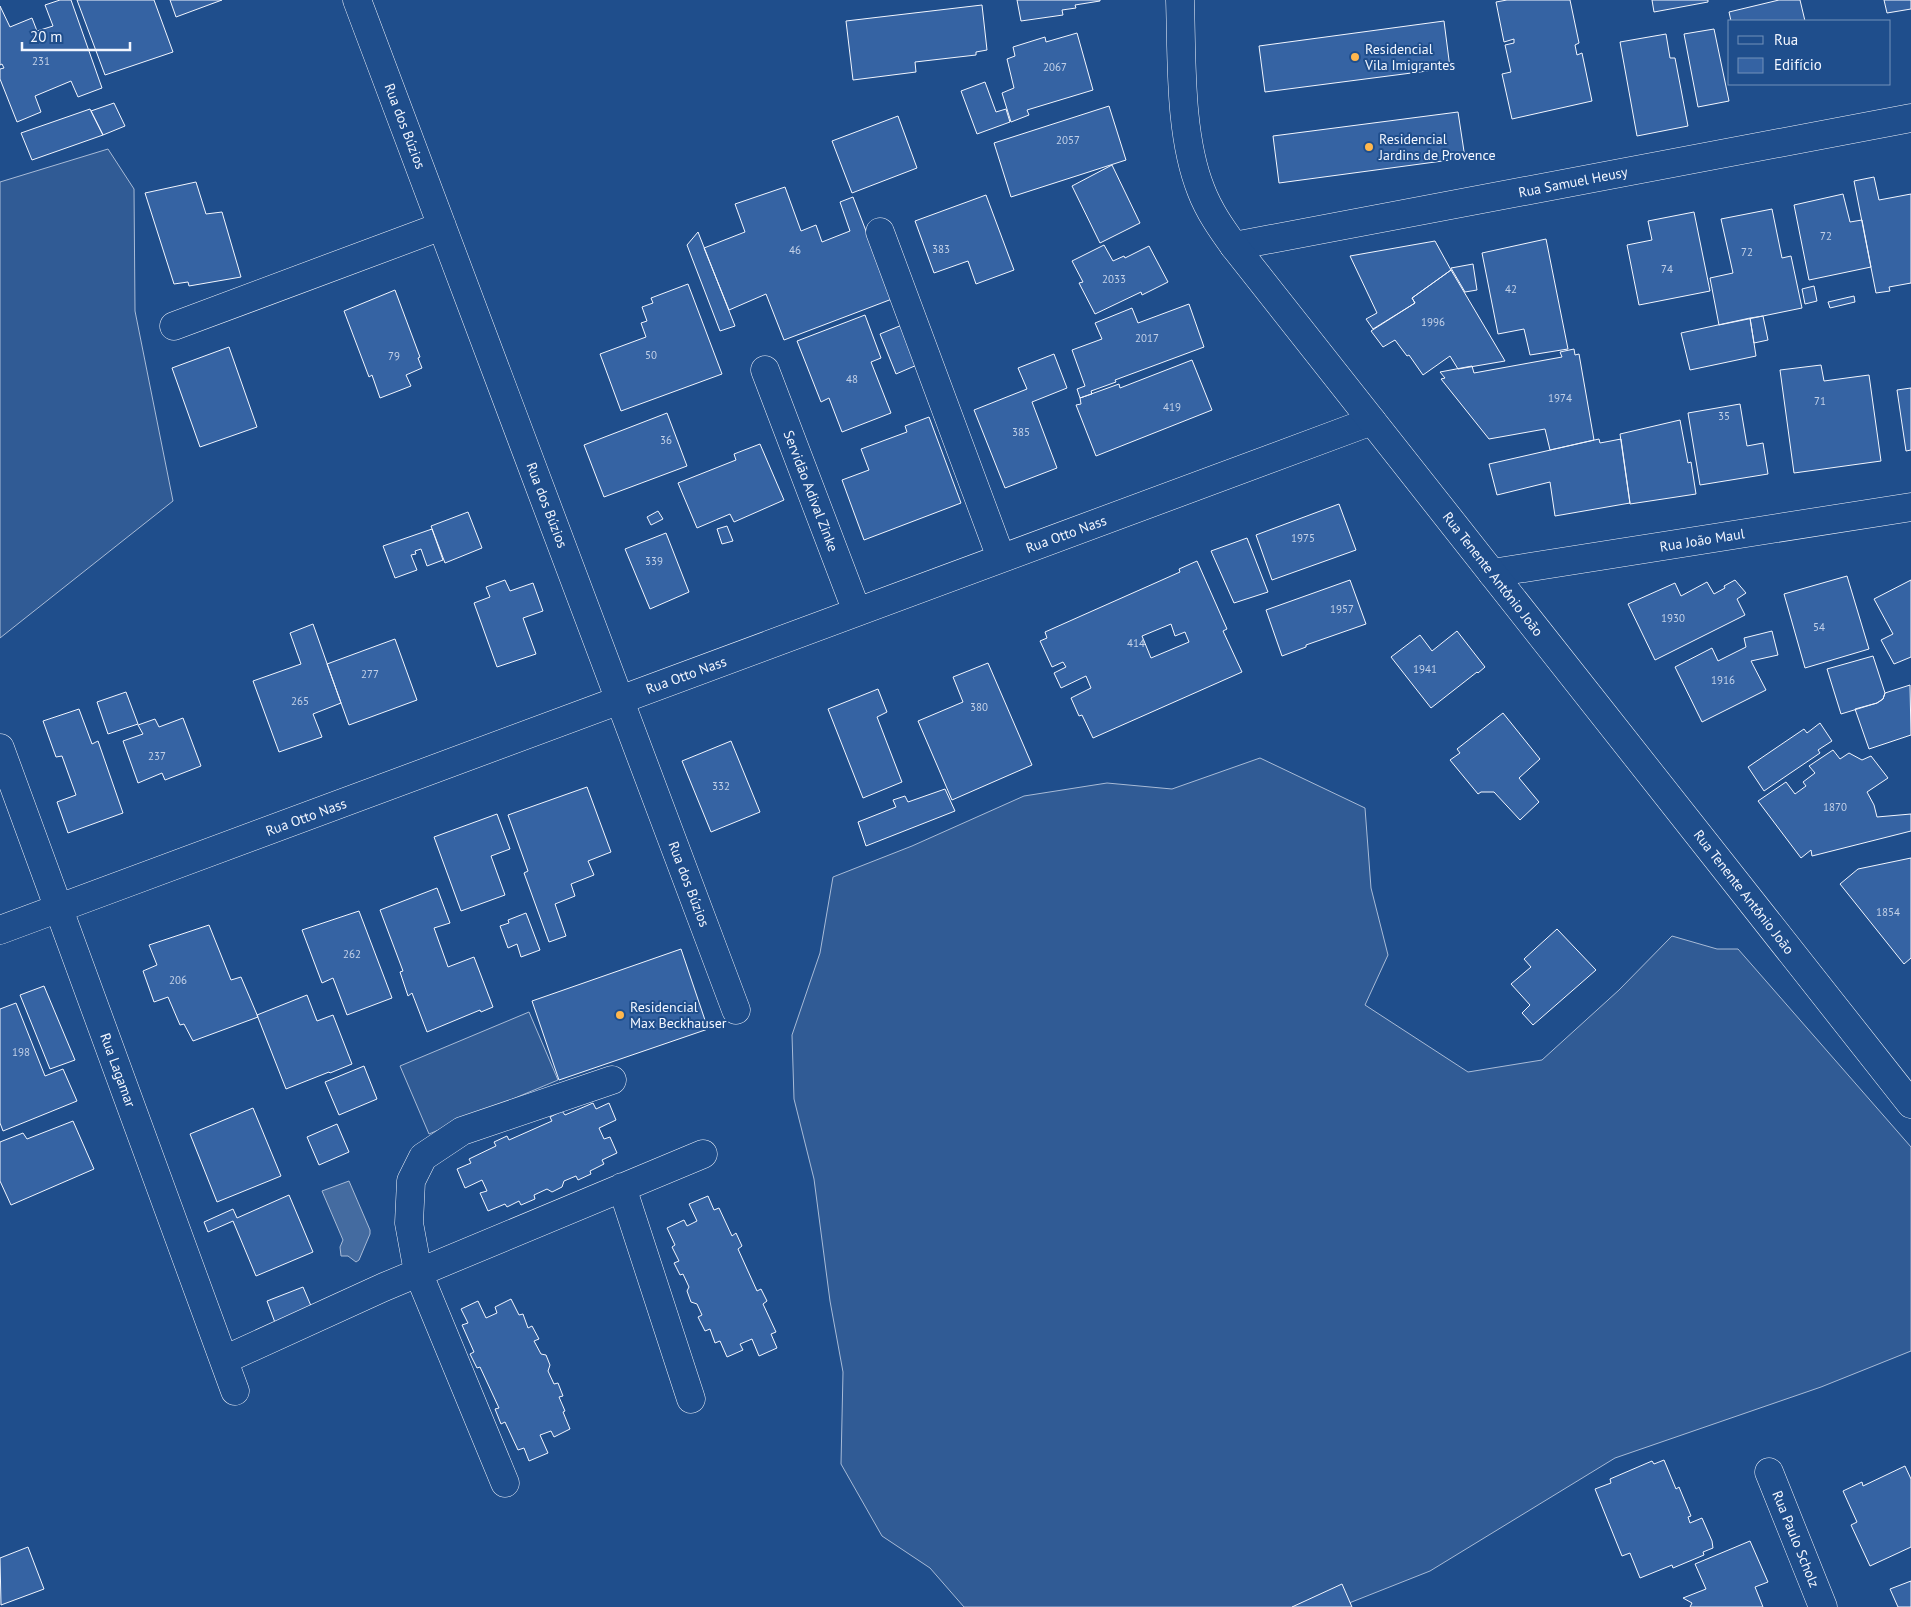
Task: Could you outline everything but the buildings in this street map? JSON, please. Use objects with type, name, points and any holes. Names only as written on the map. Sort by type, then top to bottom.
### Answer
[{"type":"street","name":"Rua dos Búzios","points":[[357,0],[736,1010]]},
{"type":"street","name":"Rua Tenente Antônio João","points":[[1180,0],[1184,102],[1190,149],[1201,189],[1215,219],[1234,246],[1372,421],[1910,1100]]},
{"type":"street","name":"Rua Samuel Heusy","points":[[1234,246],[1911,118]]},
{"type":"street","points":[[174,326],[442,226]]},
{"type":"street","points":[[880,232],[1001,558]]},
{"type":"street","name":"Servidão Adival Zinke","points":[[765,370],[856,612]]},
{"type":"street","name":"Rua Otto Nass","points":[[0,930],[1372,421]]},
{"type":"street","name":"Rua João Maul","points":[[1492,573],[1911,507]]},
{"type":"street","name":"Rua Lagamar","points":[[0,748],[235,1391]]},
{"type":"street","points":[[506,1483],[418,1272],[409,1223],[411,1181],[423,1157],[462,1131],[612,1080]]},
{"type":"street","points":[[224,1360],[418,1272],[703,1154]]},
{"type":"street","points":[[622,1187],[691,1399]]},
{"type":"street","name":"Rua Paulo Scholz","points":[[1769,1472],[1824,1607]]},
{"type":"shaded area","points":[[108,149],[134,189],[135,311],[173,501],[0,638],[0,182]]},
{"type":"shaded area","points":[[1260,758],[1365,808],[1371,888],[1388,955],[1365,1005],[1468,1072],[1542,1060],[1619,990],[1672,936],[1717,949],[1738,949],[1911,1147],[1911,1351],[1821,1387],[1615,1458],[1430,1571],[1339,1607],[964,1607],[930,1568],[882,1536],[841,1464],[843,1372],[830,1301],[814,1179],[794,1099],[792,1035],[820,953],[833,877],[912,846],[1024,796],[1107,783],[1172,789]]},
{"type":"shaded area","points":[[529,1012],[558,1080],[429,1134],[400,1066]]},
{"type":"shaded area","points":[[349,1181],[370,1230],[359,1260],[356,1262],[348,1256],[341,1256],[340,1247],[343,1240],[322,1191]]},
{"type":"place","name":"Residencial Vila Imigrantes","points":[[1355,57]]},
{"type":"place","name":"Residencial Jardins de Provence","points":[[1369,147]]},
{"type":"place","name":"Residencial Max Beckhauser","points":[[620,1015]]}]
